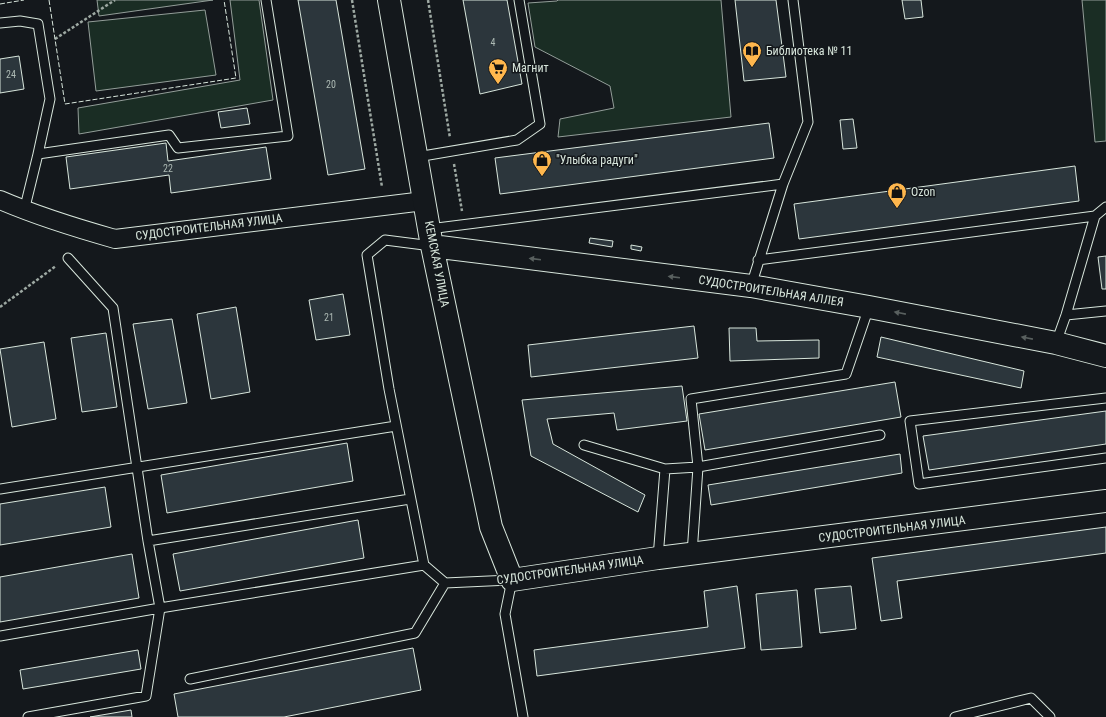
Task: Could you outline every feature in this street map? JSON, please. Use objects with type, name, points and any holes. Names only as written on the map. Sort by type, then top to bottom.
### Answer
[{"type":"street","name":"КЕМСКАЯ УЛИЦА","points":[[389,0],[431,238],[491,527],[512,580]]},
{"type":"street","name":"СУДОСТРОИТЕЛЬНАЯ УЛИЦА","points":[[0,200],[88,232],[115,239],[424,201]]},
{"type":"street","name":"СУДОСТРОИТЕЛЬНАЯ АЛЛЕЯ","points":[[431,238],[751,286],[869,306],[1056,343],[1106,356]]},
{"type":"street","name":"СУДОСТРОИТЕЛЬНАЯ УЛИЦА","points":[[512,580],[658,558],[1106,501]]},
{"type":"lane","points":[[38,154],[170,135],[178,148],[288,136],[266,0]]},
{"type":"lane","points":[[417,157],[517,140],[540,124],[519,0]]},
{"type":"lane","points":[[751,286],[783,184],[808,122],[794,0]]},
{"type":"lane","points":[[0,23],[20,21],[38,24],[50,99],[24,210]]},
{"type":"lane","points":[[190,679],[415,633],[444,583],[424,565],[396,426],[367,256],[385,240],[431,238],[464,225],[783,184]]},
{"type":"lane","points":[[758,260],[1095,216],[1106,207]]},
{"type":"lane","points":[[1056,343],[1066,315],[1095,216]]},
{"type":"lane","points":[[28,717],[146,696],[160,608],[148,541],[113,308],[68,258]]},
{"type":"lane","points":[[692,554],[698,467],[691,399],[846,374],[869,306]]},
{"type":"lane","points":[[1066,315],[1106,311]]},
{"type":"lane","points":[[1106,398],[910,420],[919,484],[1106,458]]},
{"type":"lane","points":[[0,490],[396,426]]},
{"type":"lane","points":[[584,445],[666,468],[698,467],[880,435]]},
{"type":"lane","points":[[658,558],[666,468]]},
{"type":"lane","points":[[148,541],[410,499]]},
{"type":"lane","points":[[0,636],[424,565]]},
{"type":"lane","points":[[512,580],[506,614],[523,717]]},
{"type":"lane","name":"СУДОСТРОИТЕЛЬНАЯ УЛИЦА","points":[[444,583],[512,580]]},
{"type":"lane","points":[[955,717],[1031,698],[1050,717]]},
{"type":"path","points":[[42,49],[114,0]]},
{"type":"path","points":[[352,0],[385,206]]},
{"type":"path","points":[[428,0],[464,225]]},
{"type":"path","points":[[0,307],[68,258]]},
{"type":"green space","points":[[97,0],[213,0],[99,16]]},
{"type":"green space","points":[[230,0],[259,0],[273,100],[79,134],[78,108],[240,80]]},
{"type":"green space","points":[[558,0],[721,0],[731,117],[558,137],[560,119],[614,108],[610,86],[535,47],[528,3]]},
{"type":"green space","points":[[1082,0],[1106,0],[1106,141],[1095,142]]},
{"type":"green space","points":[[205,10],[216,75],[96,91],[88,22]]},
{"type":"building","points":[[298,0],[336,0],[365,169],[328,175]]},
{"type":"building","points":[[463,0],[507,0],[522,84],[480,94]]},
{"type":"building","points":[[735,0],[776,0],[786,77],[744,81]]},
{"type":"building","points":[[902,0],[921,0],[923,17],[905,19]]},
{"type":"building","points":[[19,56],[24,89],[0,93],[0,59]]},
{"type":"building","points":[[247,108],[250,124],[221,128],[218,112]]},
{"type":"building","points":[[853,119],[857,148],[843,149],[840,120]]},
{"type":"building","points":[[769,123],[774,158],[500,194],[495,158]]},
{"type":"building","points":[[166,143],[168,161],[266,147],[271,179],[171,193],[169,175],[70,189],[66,157]]},
{"type":"building","points":[[1075,166],[1079,201],[799,239],[794,204]]},
{"type":"building","points":[[590,238],[613,241],[612,247],[589,243]]},
{"type":"building","points":[[631,245],[642,247],[641,251],[631,249]]},
{"type":"building","points":[[1106,256],[1106,289],[1102,289],[1098,257]]},
{"type":"building","points":[[343,294],[350,335],[316,340],[309,300]]},
{"type":"building","points":[[236,307],[250,392],[211,399],[197,314]]},
{"type":"building","points":[[172,319],[187,403],[148,409],[133,324]]},
{"type":"building","points":[[694,326],[698,358],[531,377],[528,345]]},
{"type":"building","points":[[729,328],[756,328],[757,341],[819,340],[819,358],[730,361]]},
{"type":"building","points":[[106,333],[117,407],[82,412],[71,338]]},
{"type":"building","points":[[881,337],[1024,371],[1021,388],[877,357]]},
{"type":"building","points":[[44,342],[56,419],[12,427],[0,349]]},
{"type":"building","points":[[895,382],[901,417],[705,450],[699,414]]},
{"type":"building","points":[[682,386],[687,421],[617,430],[614,413],[547,419],[553,444],[645,495],[638,512],[531,456],[522,400]]},
{"type":"building","points":[[1106,411],[1106,444],[929,470],[923,436]]},
{"type":"building","points":[[347,443],[353,481],[167,513],[161,475]]},
{"type":"building","points":[[900,454],[902,473],[711,505],[708,485]]},
{"type":"building","points":[[105,487],[111,527],[0,545],[0,504]]},
{"type":"building","points":[[358,520],[364,558],[180,591],[173,554]]},
{"type":"building","points":[[1106,527],[1106,553],[897,581],[902,618],[881,621],[872,558]]},
{"type":"building","points":[[132,554],[139,598],[0,622],[0,577]]},
{"type":"building","points":[[737,586],[745,648],[537,676],[534,650],[708,627],[704,591]]},
{"type":"building","points":[[851,586],[856,629],[820,633],[815,589]]},
{"type":"building","points":[[797,590],[802,647],[761,650],[756,594]]},
{"type":"building","points":[[413,648],[421,690],[284,717],[178,717],[174,694]]},
{"type":"building","points":[[138,650],[141,669],[23,689],[20,670]]},
{"type":"building","points":[[131,710],[132,717],[90,717]]},
{"type":"fence","points":[[0,4],[24,0]]},
{"type":"fence","points":[[49,0],[65,104],[236,78],[224,0]]},
{"type":"place","name":"Библиотека № 11","points":[[752,68]]},
{"type":"place","name":"Магнит","points":[[498,85]]},
{"type":"place","name":"\"Улыбка радуги\"","points":[[542,177]]},
{"type":"place","name":"Ozon","points":[[897,209]]}]
